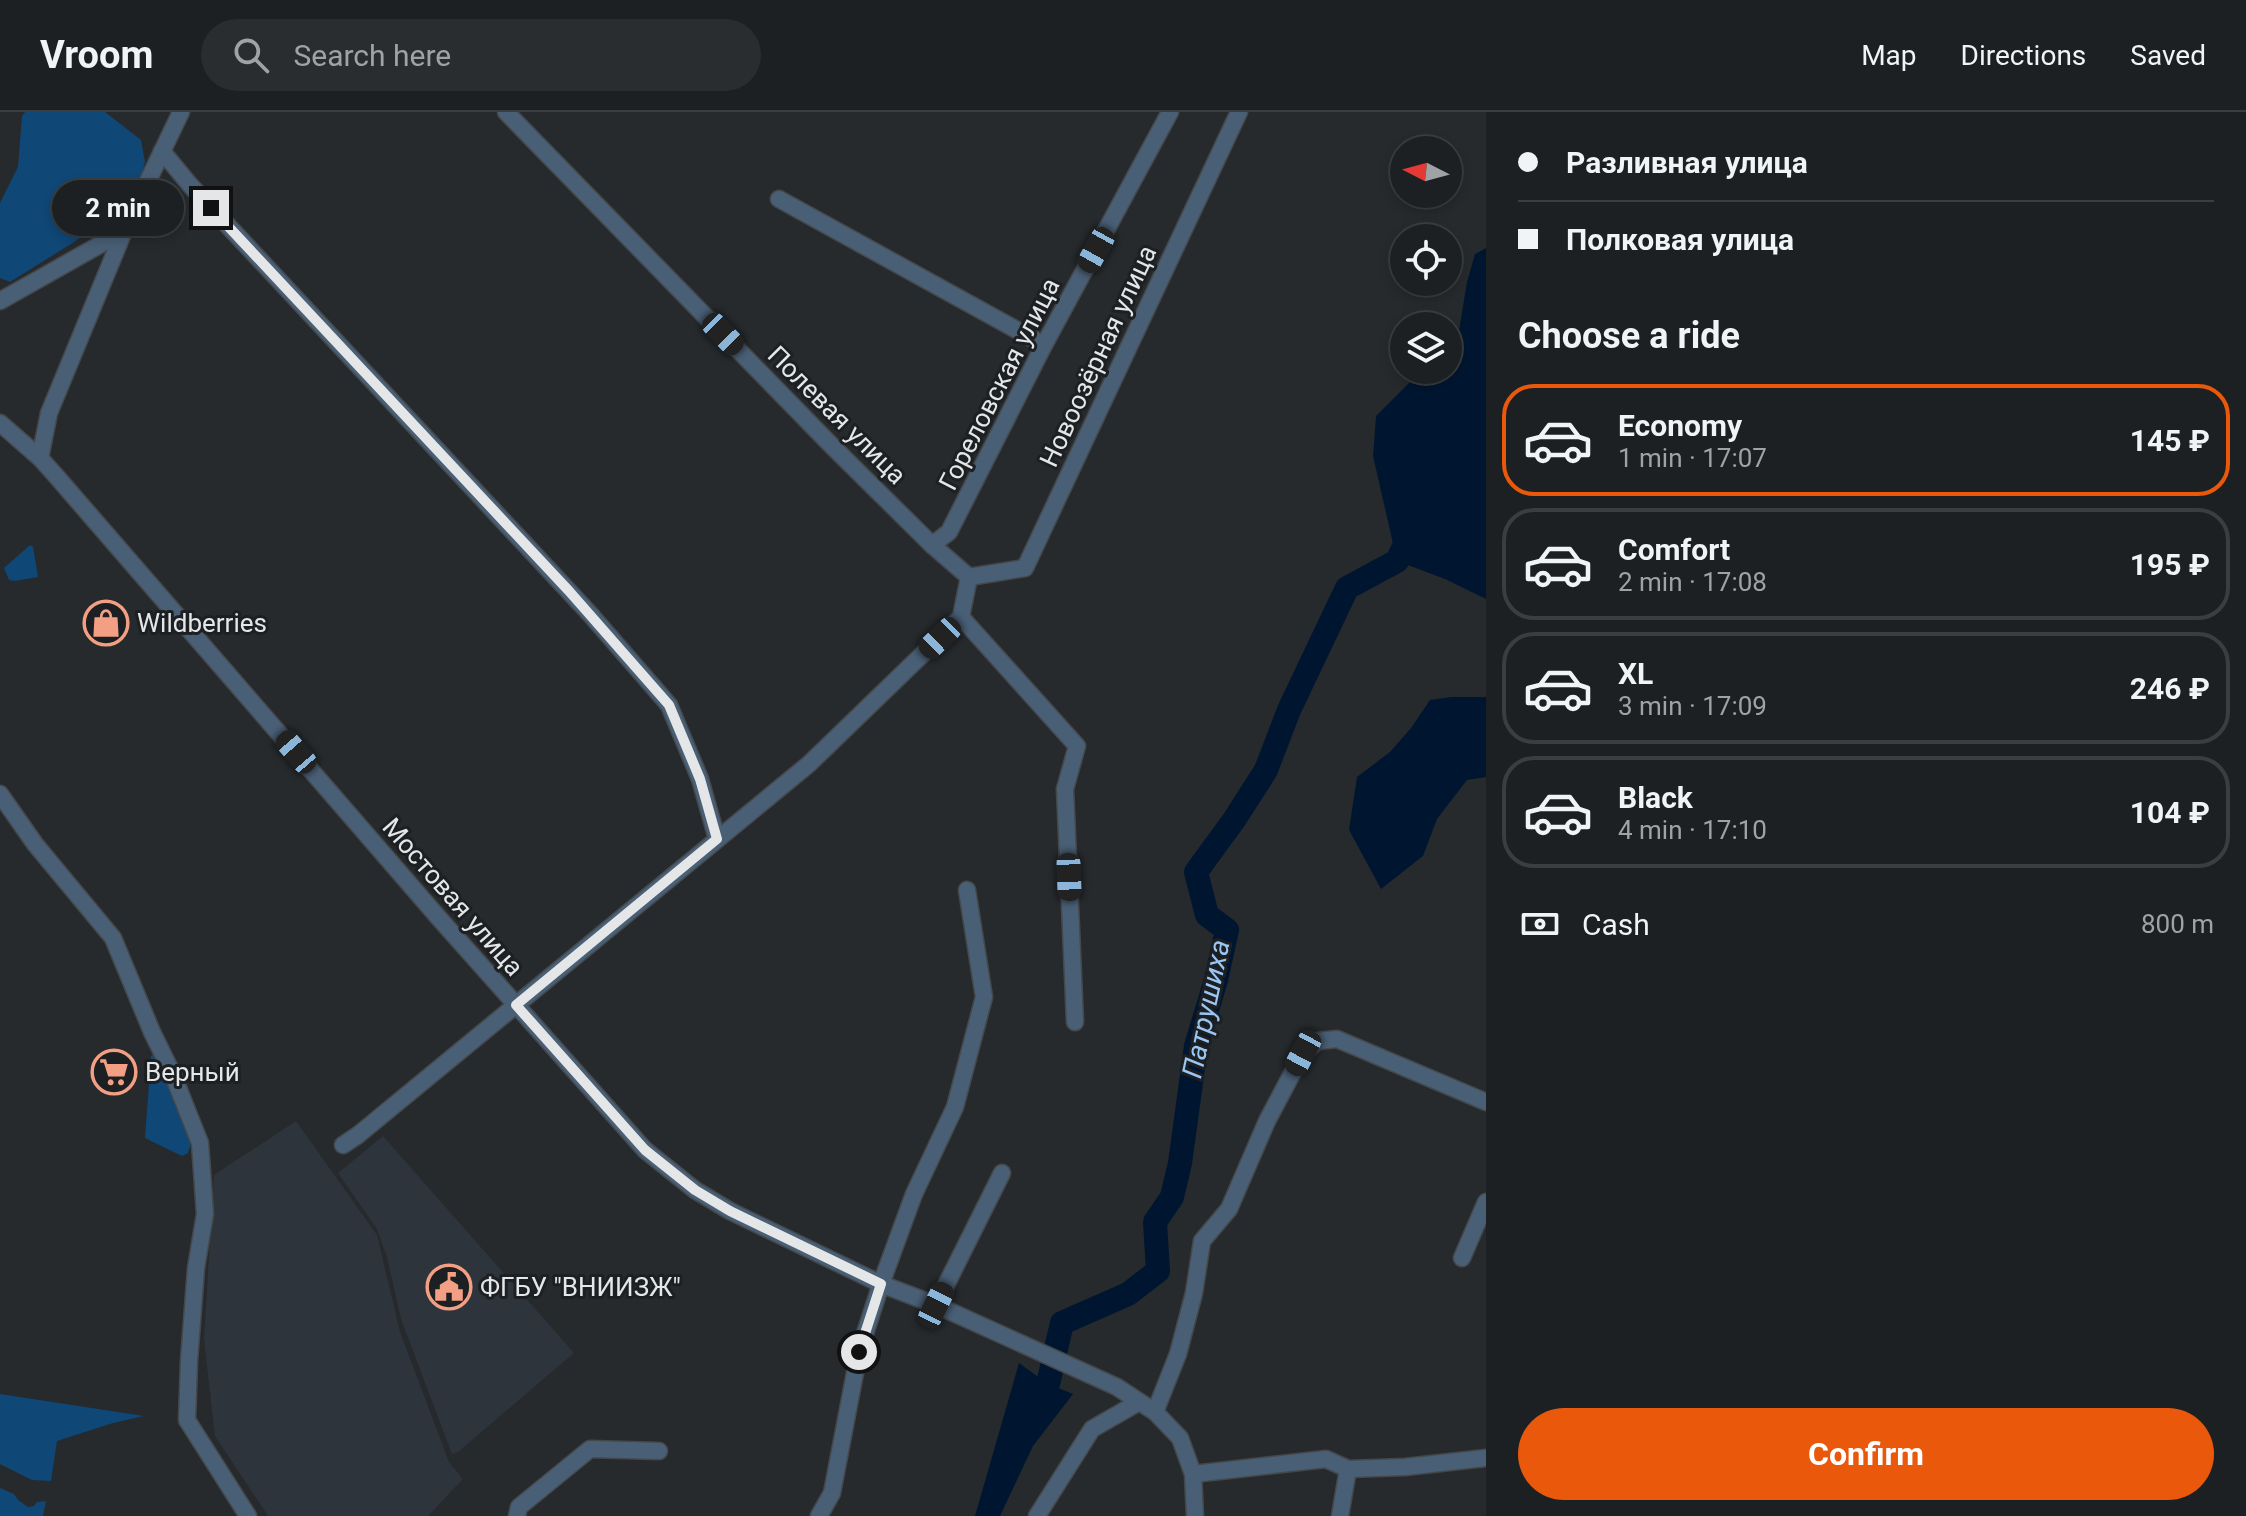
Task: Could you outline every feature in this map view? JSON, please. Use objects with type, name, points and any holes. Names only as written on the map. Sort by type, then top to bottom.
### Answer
[{"type":"street","points":[[40,458],[49,413],[124,231],[181,112]]},
{"type":"street","name":"Полевая улица","points":[[506,112],[820,434],[932,545],[969,577]]},
{"type":"street","name":"Гореловская улица","points":[[932,545],[949,532],[1044,345],[1170,112]]},
{"type":"street","name":"Новоозёрная улица","points":[[969,577],[1025,568],[1239,112]]},
{"type":"street","points":[[162,151],[190,185],[579,602],[669,705],[700,779],[717,839]]},
{"type":"street","points":[[779,199],[1044,345]]},
{"type":"street","points":[[0,301],[124,231]]},
{"type":"street","name":"Мостовая улица","points":[[0,423],[40,458],[645,1150],[695,1190],[730,1211],[881,1284],[936,1305],[1117,1387],[1155,1412],[1180,1438],[1193,1474],[1195,1516]]},
{"type":"street","points":[[343,1145],[809,764],[961,617],[969,577]]},
{"type":"street","points":[[961,617],[1077,746],[1065,789],[1075,1022]]},
{"type":"street","points":[[0,794],[35,844],[113,938],[200,1143],[205,1214],[196,1268],[187,1420],[248,1516]]},
{"type":"street","points":[[819,1516],[832,1493],[859,1352],[914,1194],[955,1107],[984,997],[967,890]]},
{"type":"street","points":[[1155,1412],[1178,1354],[1194,1293],[1202,1241],[1229,1209],[1267,1121],[1303,1053],[1318,1041],[1337,1039],[1486,1102]]},
{"type":"street","points":[[936,1305],[1002,1173]]},
{"type":"street","points":[[1462,1258],[1486,1202]]},
{"type":"street","points":[[1037,1516],[1092,1429],[1139,1402]]},
{"type":"street","points":[[517,1516],[519,1507],[590,1449],[659,1451]]},
{"type":"street","points":[[1193,1474],[1326,1459],[1348,1469],[1405,1467],[1486,1458]]},
{"type":"street","points":[[1340,1516],[1348,1469]]},
{"type":"shaded area","points":[[25,112],[105,112],[141,140],[145,162],[130,202],[10,282],[0,278],[0,203],[18,167],[22,116]]},
{"type":"shaded area","points":[[1486,248],[1486,599],[1397,561],[1373,456],[1376,416],[1408,384],[1462,384],[1462,313],[1475,254]]},
{"type":"shaded area","points":[[30,545],[33,547],[38,577],[9,580],[4,568]]},
{"type":"shaded area","points":[[1486,697],[1486,777],[1467,780],[1437,819],[1423,856],[1381,889],[1349,830],[1357,777],[1390,752],[1430,700]]},
{"type":"shaded area","points":[[155,1054],[160,1058],[191,1143],[188,1153],[182,1156],[145,1138],[151,1056]]},
{"type":"shaded area","points":[[296,1121],[377,1235],[400,1332],[449,1462],[463,1479],[428,1516],[268,1516],[215,1436],[204,1339],[214,1175]]},
{"type":"shaded area","points":[[383,1136],[574,1353],[452,1454],[401,1319],[387,1257],[377,1229],[338,1173]]},
{"type":"shaded area","points":[[1019,1363],[1048,1384],[1073,1394],[1033,1446],[1000,1516],[975,1516]]},
{"type":"shaded area","points":[[0,1394],[144,1416],[57,1441],[51,1481],[32,1480],[0,1464]]},
{"type":"shaded area","points":[[0,1488],[14,1494],[28,1507],[46,1501],[43,1516],[0,1516]]},
{"type":"waterway","name":"Патрушиха","points":[[1034,1413],[1048,1384],[1062,1323],[1128,1294],[1158,1271],[1155,1222],[1172,1197],[1180,1163],[1196,1046],[1227,930],[1207,915],[1196,872],[1266,770],[1289,710],[1347,588],[1397,561],[1411,532]]},
{"type":"place","name":"Wildberries","points":[[106,623]]},
{"type":"place","name":"Верный","points":[[114,1072]]},
{"type":"place","name":"ФГБУ \"ВНИИЗЖ\"","points":[[449,1287]]},
{"type":"route","points":[[211,208],[569,591],[669,705],[700,779],[717,839],[516,1005],[645,1150],[695,1190],[730,1211],[881,1284],[859,1352]]}]
